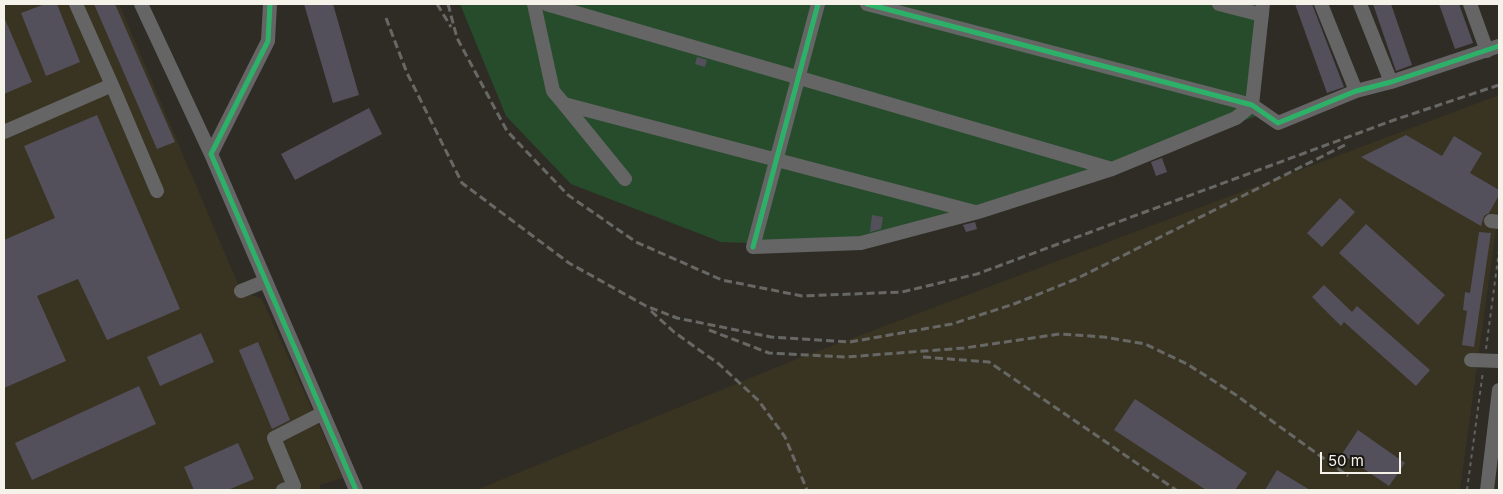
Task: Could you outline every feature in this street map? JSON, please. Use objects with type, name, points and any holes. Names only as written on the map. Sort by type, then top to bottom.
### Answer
[{"type":"street","points":[[76,4],[157,191]]},
{"type":"street","points":[[141,4],[211,154],[356,490]]},
{"type":"street","points":[[211,154],[268,41],[270,4]]},
{"type":"street","points":[[534,4],[554,91],[626,179]]},
{"type":"street","points":[[546,4],[799,76],[1112,169]]},
{"type":"street","points":[[818,4],[753,247],[861,243],[978,212],[1112,169],[1236,118],[1252,105],[1262,9],[1219,4]]},
{"type":"street","points":[[867,4],[1252,105],[1256,110],[1278,123],[1356,91],[1392,82],[1493,48],[1470,4]]},
{"type":"street","points":[[1321,4],[1356,91]]},
{"type":"street","points":[[1360,4],[1392,82]]},
{"type":"street","points":[[4,132],[112,85]]},
{"type":"street","points":[[564,104],[978,212]]},
{"type":"street","points":[[241,291],[266,281]]},
{"type":"street","points":[[1471,360],[1499,361]]},
{"type":"street","points":[[1487,490],[1495,458],[1499,390]]},
{"type":"street","points":[[282,490],[294,486],[274,438],[323,413]]},
{"type":"shaded area","points":[[4,4],[119,4],[241,291],[262,299],[343,478],[320,485],[321,490],[4,490]]},
{"type":"shaded area","points":[[1499,95],[1499,207],[1460,490],[476,490],[797,359]]},
{"type":"green space","points":[[460,4],[1264,4],[1257,116],[983,215],[859,247],[721,242],[571,184],[506,116]]},
{"type":"building","points":[[45,4],[57,4],[80,62],[46,76],[21,13]]},
{"type":"building","points":[[94,4],[115,4],[175,142],[157,149]]},
{"type":"building","points":[[304,4],[333,4],[359,95],[333,103]]},
{"type":"building","points":[[1295,4],[1312,4],[1344,87],[1327,93]]},
{"type":"building","points":[[1373,4],[1391,4],[1412,65],[1396,71]]},
{"type":"building","points":[[1439,4],[1459,4],[1473,43],[1455,49]]},
{"type":"building","points":[[4,17],[32,82],[4,94]]},
{"type":"building","points":[[697,57],[707,60],[705,67],[695,64]]},
{"type":"building","points":[[369,108],[382,134],[295,180],[281,154]]},
{"type":"building","points":[[97,115],[180,309],[107,340],[78,279],[37,296],[66,361],[4,388],[4,240],[55,218],[24,146]]},
{"type":"building","points":[[1406,135],[1442,156],[1454,136],[1482,153],[1470,173],[1499,190],[1499,195],[1489,213],[1484,216],[1481,226],[1361,157]]},
{"type":"building","points":[[1162,158],[1167,172],[1156,176],[1151,162]]},
{"type":"building","points":[[1340,198],[1355,212],[1322,247],[1307,233]]},
{"type":"building","points":[[872,215],[883,217],[881,229],[870,232]]},
{"type":"building","points":[[975,222],[977,229],[966,232],[963,225]]},
{"type":"building","points":[[1366,224],[1445,295],[1418,325],[1339,253]]},
{"type":"building","points":[[1479,232],[1491,233],[1474,347],[1462,345],[1467,311],[1463,310],[1465,292],[1470,293]]},
{"type":"building","points":[[1324,285],[1352,312],[1357,306],[1430,370],[1416,386],[1344,322],[1341,326],[1312,297]]},
{"type":"building","points":[[201,333],[214,362],[160,386],[147,357]]},
{"type":"building","points":[[258,342],[290,420],[272,429],[239,350]]},
{"type":"building","points":[[139,386],[156,424],[32,480],[15,443]]},
{"type":"building","points":[[1135,399],[1247,473],[1235,490],[1206,490],[1114,430]]},
{"type":"building","points":[[1358,430],[1405,463],[1389,486],[1342,454]]},
{"type":"building","points":[[238,443],[254,479],[228,490],[194,490],[184,467]]},
{"type":"building","points":[[1277,470],[1310,490],[1265,490]]},
{"type":"railway","points":[[437,4],[451,27]]},
{"type":"railway","points":[[448,4],[457,38],[507,131],[568,195],[636,242],[722,280],[802,296],[902,292],[977,274],[1394,120],[1499,85]]},
{"type":"railway","points":[[386,18],[407,73],[462,183],[569,263],[646,306],[677,318],[771,337],[850,342],[952,324],[1014,304],[1076,279],[1347,144]]},
{"type":"railway","points":[[651,311],[674,332],[719,364],[759,401],[785,437],[807,490]]},
{"type":"railway","points":[[709,330],[769,353],[846,357],[964,348],[1060,334],[1104,337],[1145,344],[1187,364],[1236,395],[1348,476]]},
{"type":"railway","points":[[923,357],[989,362],[1176,490]]},
{"type":"cycle path","points":[[270,4],[268,41],[211,154],[356,490]]},
{"type":"cycle path","points":[[753,247],[818,4]]},
{"type":"cycle path","points":[[867,4],[1252,105],[1278,123],[1356,91],[1391,82],[1499,46]]}]
